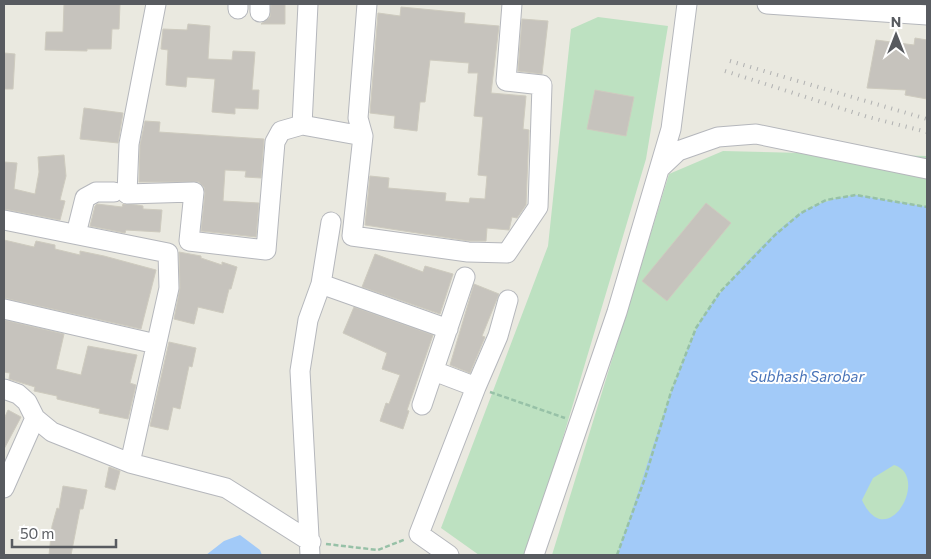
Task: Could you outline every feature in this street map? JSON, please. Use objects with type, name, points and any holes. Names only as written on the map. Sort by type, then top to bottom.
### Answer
[{"type":"street","points":[[156,4],[129,144],[127,194],[194,192],[189,241],[266,250],[275,142],[282,131],[302,125],[363,136]]},
{"type":"street","points":[[302,125],[308,4]]},
{"type":"street","points":[[366,4],[358,118],[363,136],[352,236],[468,252],[507,253],[538,207],[542,84],[506,81],[512,4]]},
{"type":"street","points":[[534,555],[617,312],[671,129],[687,4]]},
{"type":"street","points":[[767,4],[831,6],[927,15]]},
{"type":"street","points":[[660,168],[678,152],[718,137],[756,134],[927,169]]},
{"type":"street","points":[[76,234],[85,198],[96,192],[114,192]]},
{"type":"street","points":[[4,220],[168,253],[169,288],[130,463]]},
{"type":"street","points":[[310,548],[300,371],[308,320],[321,284],[331,222]]},
{"type":"street","points":[[422,405],[465,277]]},
{"type":"street","points":[[321,284],[448,329]]},
{"type":"street","points":[[449,555],[419,534],[476,387],[498,336],[508,300]]},
{"type":"street","points":[[4,309],[156,344]]},
{"type":"street","points":[[434,371],[476,387]]},
{"type":"street","points":[[4,389],[18,394],[27,402],[35,418],[52,432],[130,463],[226,488],[310,548]]},
{"type":"street","points":[[4,488],[35,418]]},
{"type":"path","points":[[617,555],[645,478],[671,392],[696,328],[720,292],[775,235],[801,213],[826,200],[856,195],[927,207]]},
{"type":"path","points":[[476,387],[580,424]]},
{"type":"path","points":[[310,548],[378,550],[419,534]]},
{"type":"green space","points":[[598,17],[668,26],[646,159],[528,555],[479,555],[441,528],[548,246],[571,29]]},
{"type":"green space","name":"Subhash Sarobar","points":[[723,151],[927,156],[927,555],[552,555],[669,174]]},
{"type":"water","name":"Subhash Sarobar","points":[[856,195],[927,207],[927,555],[617,555],[674,385],[703,316],[743,266],[790,221],[802,212],[815,206]],"holes":[[[894,465],[904,472],[908,483],[907,495],[901,507],[893,516],[883,519],[872,515],[862,500],[873,478]]]},
{"type":"water","points":[[240,535],[260,550],[262,555],[206,555],[224,541]]},
{"type":"building","points":[[64,4],[120,4],[119,29],[112,29],[111,49],[87,49],[87,51],[45,50],[46,32],[63,32]]},
{"type":"building","points":[[271,4],[285,4],[285,24],[261,24],[270,17]]},
{"type":"building","points":[[401,7],[465,13],[464,23],[499,26],[491,93],[526,96],[523,129],[529,130],[526,205],[517,218],[512,217],[509,230],[487,228],[486,241],[469,241],[365,225],[370,176],[389,178],[388,188],[446,193],[445,201],[469,203],[470,198],[485,199],[487,176],[478,175],[483,117],[474,116],[478,73],[468,73],[469,63],[430,60],[425,102],[420,102],[417,131],[394,128],[395,116],[370,113],[378,13],[400,16]]},
{"type":"building","points":[[522,19],[548,21],[542,74],[518,71]]},
{"type":"building","points":[[188,24],[210,26],[208,59],[232,60],[233,51],[255,52],[252,90],[259,90],[258,109],[235,108],[235,114],[212,112],[215,79],[187,77],[186,87],[166,85],[168,50],[161,49],[163,29],[187,30]]},
{"type":"building","points":[[915,38],[927,40],[927,99],[905,95],[906,90],[867,88],[876,40],[914,45]]},
{"type":"building","points":[[4,53],[15,54],[13,89],[4,89]]},
{"type":"building","points":[[595,90],[634,97],[626,136],[587,129]]},
{"type":"building","points":[[84,108],[123,113],[118,143],[80,139]]},
{"type":"building","points":[[145,121],[160,122],[159,132],[264,139],[261,178],[245,177],[246,171],[225,170],[223,201],[259,203],[256,237],[201,231],[205,193],[204,187],[199,182],[139,182],[140,145]]},
{"type":"building","points":[[64,155],[66,176],[60,200],[65,201],[60,220],[4,209],[4,162],[17,163],[14,189],[35,194],[39,172],[38,157]]},
{"type":"building","points":[[706,203],[731,223],[667,301],[642,281]]},
{"type":"building","points":[[97,204],[122,207],[123,204],[137,205],[143,206],[143,209],[162,210],[160,232],[126,230],[125,233],[90,226]]},
{"type":"building","points":[[4,240],[34,247],[36,241],[55,245],[55,249],[80,255],[80,251],[156,270],[141,329],[4,298]]},
{"type":"building","points":[[179,252],[201,256],[201,258],[222,265],[222,262],[237,267],[223,313],[198,307],[194,324],[174,319],[180,288]]},
{"type":"building","points":[[375,254],[423,272],[425,266],[453,274],[440,314],[362,287]]},
{"type":"building","points":[[474,284],[499,294],[482,336],[485,337],[470,373],[450,365]]},
{"type":"building","points":[[354,307],[433,335],[407,410],[409,411],[403,429],[380,421],[386,403],[389,404],[400,375],[382,369],[387,353],[343,333]]},
{"type":"building","points":[[4,320],[64,334],[56,369],[81,375],[88,346],[137,355],[130,383],[136,385],[128,419],[99,413],[100,409],[57,399],[57,396],[34,391],[35,387],[9,379],[10,373],[4,372]]},
{"type":"building","points":[[169,342],[196,348],[192,367],[189,366],[180,409],[173,407],[168,430],[150,426]]},
{"type":"building","points":[[8,410],[21,417],[4,449],[4,419]]},
{"type":"building","points":[[109,467],[120,471],[115,490],[105,487]]},
{"type":"building","points":[[63,486],[87,490],[83,509],[80,509],[71,555],[49,555],[52,526],[57,508],[59,509]]},
{"type":"railway","points":[[730,61],[927,119]]},
{"type":"railway","points":[[725,71],[868,117],[927,132]]}]
